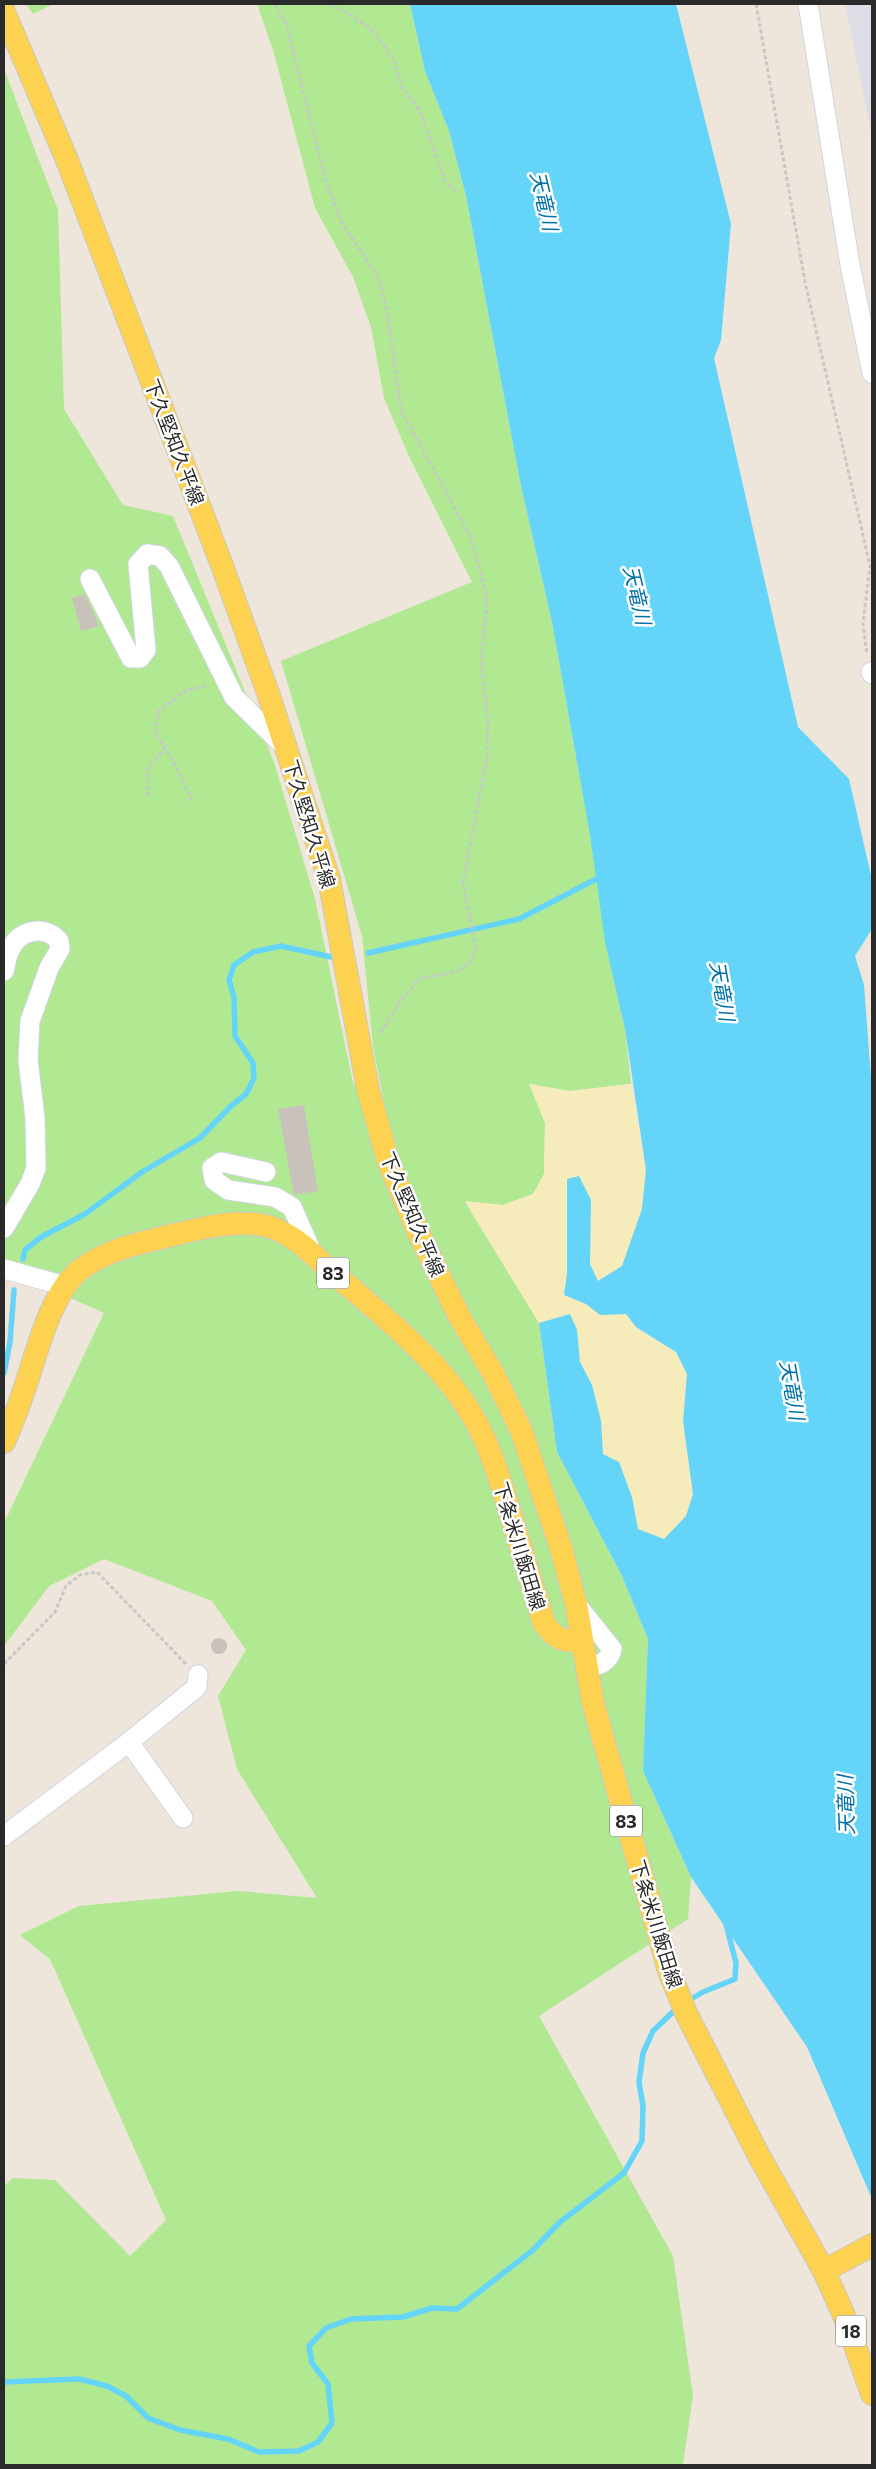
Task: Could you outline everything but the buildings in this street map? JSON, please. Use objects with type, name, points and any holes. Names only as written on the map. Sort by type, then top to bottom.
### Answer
[{"type":"main road","name":"下久堅知久平線","points":[[4,12],[67,160],[223,568],[287,749],[329,878],[368,1088],[388,1161],[423,1242],[459,1316],[494,1376],[521,1430],[561,1548],[576,1604],[582,1641]]},
{"type":"main road","name":"下条米川飯田線","points":[[4,1442],[22,1397],[42,1334],[65,1286],[86,1266],[113,1252],[182,1233],[247,1223],[272,1227],[294,1239],[312,1254],[385,1318],[431,1363],[476,1422],[497,1471],[544,1622],[555,1637],[568,1642],[582,1641],[593,1703],[669,1970],[683,2006],[758,2156],[824,2271]]},
{"type":"main road","points":[[824,2271],[872,2245]]},
{"type":"main road","name":"18","points":[[824,2271],[846,2320],[872,2394]]},
{"type":"street","points":[[808,4],[850,265],[872,373]]},
{"type":"street","points":[[90,579],[131,658],[140,658],[146,650],[138,564],[147,554],[160,556],[169,566],[234,697],[287,749]]},
{"type":"street","points":[[4,971],[11,947],[18,938],[35,930],[45,932],[59,942],[60,949],[49,968],[30,1021],[28,1060],[35,1118],[36,1168],[30,1184],[4,1228]]},
{"type":"street","points":[[266,1172],[221,1162],[212,1168],[214,1180],[228,1190],[275,1197],[292,1207],[312,1254]]},
{"type":"street","points":[[4,1269],[65,1286]]},
{"type":"street","points":[[576,1604],[612,1649],[610,1656],[604,1663],[586,1669]]},
{"type":"street","points":[[4,1836],[129,1742],[196,1687],[198,1674]]},
{"type":"street","points":[[129,1742],[183,1818]]},
{"type":"path","points":[[275,4],[286,24],[325,180],[342,223],[379,279],[387,312],[401,410],[470,536],[486,592],[481,661],[488,721],[487,757],[463,882],[476,948],[471,962],[459,971],[419,979],[398,1004],[378,1037]]},
{"type":"path","points":[[333,4],[369,27],[384,44],[394,60],[402,88],[420,109],[446,183],[458,192]]},
{"type":"path","points":[[756,4],[805,282],[870,566],[863,623],[872,673]]},
{"type":"path","points":[[192,801],[175,764],[156,733],[158,712],[185,691],[206,684],[234,697]]},
{"type":"path","points":[[149,796],[147,769],[165,748]]},
{"type":"path","points":[[4,1664],[54,1612],[66,1586],[80,1574],[97,1572],[198,1674]]},
{"type":"shaded area","points":[[845,4],[872,4],[872,136]]},
{"type":"green space","points":[[26,4],[53,4],[33,14]]},
{"type":"green space","points":[[257,4],[410,4],[425,71],[449,131],[466,196],[521,486],[552,622],[625,1029],[631,1084],[569,1091],[530,1084],[545,1123],[544,1174],[533,1194],[503,1205],[465,1202],[539,1323],[557,1452],[622,1576],[648,1639],[643,1771],[691,1877],[688,1919],[539,2016],[673,2256],[693,2395],[683,2465],[4,2465],[4,2186],[13,2178],[55,2180],[130,2256],[166,2220],[50,1959],[20,1935],[79,1906],[238,1891],[317,1898],[237,1769],[218,1696],[246,1650],[212,1601],[104,1559],[49,1586],[4,1646],[4,1523],[104,1313],[4,1268],[4,69],[58,210],[64,409],[123,505],[173,516],[274,762],[315,899],[353,1083],[387,1117],[373,1046],[362,936],[281,661],[472,582],[408,454],[384,398],[371,327],[353,277],[315,208],[273,50]]},
{"type":"sand","points":[[529,1084],[569,1091],[631,1084],[646,1170],[642,1209],[622,1266],[598,1281],[590,1265],[591,1200],[567,1273],[564,1295],[586,1304],[600,1315],[626,1314],[636,1328],[676,1352],[687,1374],[683,1421],[693,1494],[686,1516],[664,1539],[638,1529],[632,1497],[603,1454],[601,1421],[592,1385],[580,1362],[577,1330],[570,1315],[539,1323],[465,1201],[503,1205],[533,1194],[544,1174],[545,1123]]},
{"type":"water","name":"天竜川","points":[[410,4],[676,4],[731,224],[721,340],[714,358],[798,727],[849,779],[872,880],[872,929],[855,956],[864,985],[872,1091],[872,2199],[807,2047],[691,1877],[643,1771],[648,1639],[622,1576],[557,1452],[539,1323],[570,1314],[577,1330],[580,1362],[592,1385],[601,1421],[603,1454],[619,1462],[632,1497],[638,1529],[664,1539],[686,1516],[693,1494],[683,1421],[687,1374],[676,1352],[636,1327],[626,1314],[600,1315],[586,1304],[564,1295],[567,1273],[567,1179],[579,1176],[591,1200],[590,1264],[598,1281],[622,1266],[642,1209],[646,1170],[625,1029],[605,942],[590,835],[552,622],[521,486],[466,196],[449,131],[425,71]]},
{"type":"waterway","points":[[368,953],[519,919],[602,876]]},
{"type":"waterway","points":[[23,1259],[25,1250],[41,1237],[85,1214],[142,1172],[200,1138],[230,1107],[246,1094],[254,1078],[253,1063],[235,1036],[234,997],[229,980],[234,965],[253,952],[281,946],[331,957]]},
{"type":"waterway","points":[[4,1373],[10,1342],[14,1290]]},
{"type":"waterway","points":[[686,2002],[703,1992],[735,1979],[736,1963],[726,1924]]},
{"type":"waterway","points":[[4,2382],[79,2379],[107,2386],[126,2396],[148,2418],[180,2430],[228,2439],[259,2452],[299,2451],[318,2442],[332,2423],[328,2384],[312,2363],[309,2346],[326,2328],[351,2319],[403,2317],[432,2308],[457,2309],[533,2250],[560,2222],[624,2173],[642,2141],[643,2106],[639,2082],[643,2053],[653,2031],[678,2007]]}]
